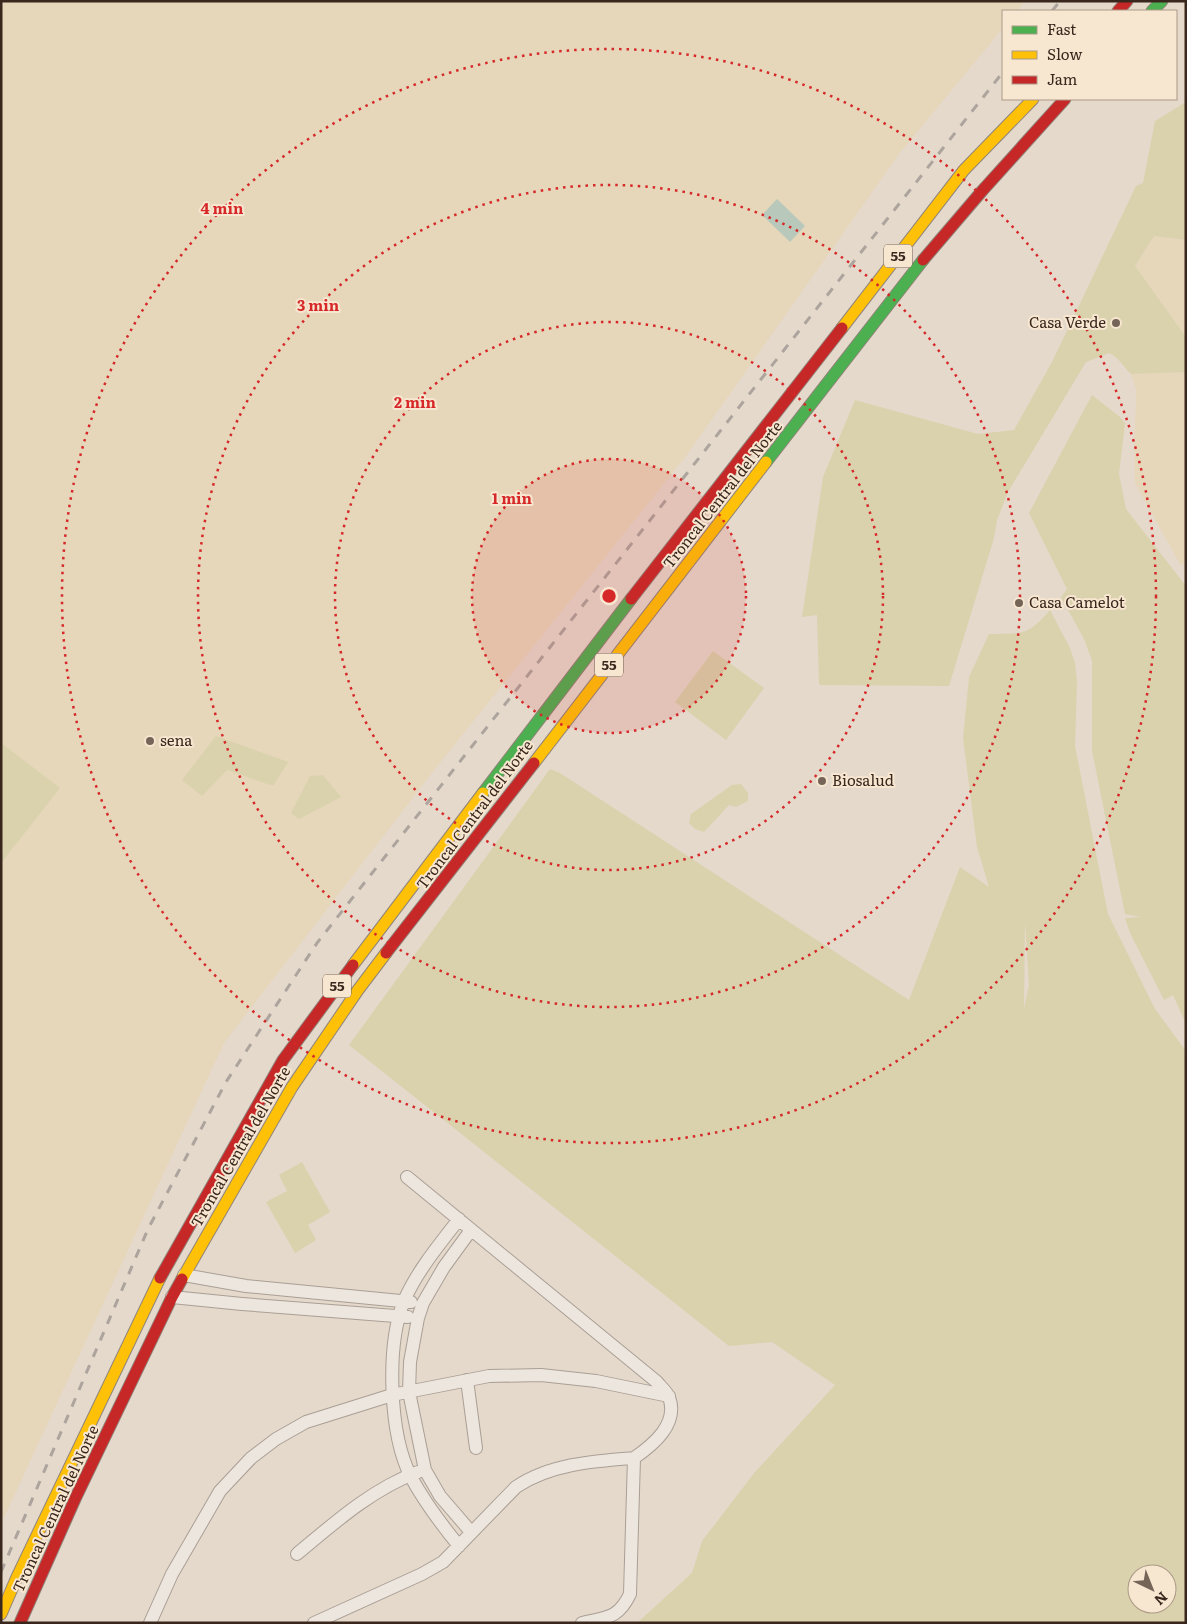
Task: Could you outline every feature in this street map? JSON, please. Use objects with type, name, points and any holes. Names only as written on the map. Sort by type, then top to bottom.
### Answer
[{"type":"highway","points":[[1153,10],[1162,1]]},
{"type":"highway","name":"Troncal Central del Norte","points":[[1,1614],[162,1275],[283,1060],[520,743],[964,170],[1032,100]]},
{"type":"highway","name":"Troncal Central del Norte","points":[[20,1623],[75,1499],[172,1296],[292,1087],[358,990],[915,269],[1064,100]]},
{"type":"street","points":[[314,1623],[422,1574],[443,1562],[516,1487],[528,1479],[543,1473],[592,1461],[634,1458],[658,1438],[667,1426],[672,1412],[669,1396],[657,1382],[407,1177]]},
{"type":"street","points":[[459,1219],[429,1258],[404,1301],[399,1316],[392,1354],[392,1395],[399,1440],[410,1475],[431,1511],[459,1546]]},
{"type":"street","points":[[471,1230],[444,1267],[423,1303],[418,1318],[410,1362],[409,1392],[425,1470],[440,1496],[471,1532]]},
{"type":"street","points":[[184,1275],[246,1286],[423,1303]]},
{"type":"street","points":[[297,1308],[299,1291]]},
{"type":"street","points":[[172,1296],[418,1318]]},
{"type":"street","points":[[150,1623],[172,1574],[220,1491],[251,1458],[276,1439],[306,1422],[392,1395],[489,1376],[541,1375],[596,1381],[669,1396]]},
{"type":"street","points":[[466,1380],[476,1448]]},
{"type":"street","points":[[582,1623],[613,1616],[624,1606],[630,1594],[634,1458]]},
{"type":"street","points":[[297,1554],[335,1522],[371,1496],[410,1475],[425,1470]]},
{"type":"shaded area","points":[[1,1],[1025,1],[1018,10],[1002,10],[1002,29],[899,154],[686,456],[435,769],[224,1043],[1,1524]]},
{"type":"shaded area","points":[[1186,102],[1186,240],[1154,236],[1135,266],[1186,337],[1186,372],[1131,374],[1109,353],[1086,362],[1008,492],[997,520],[994,538],[949,686],[819,685],[817,615],[802,617],[823,477],[855,400],[978,434],[1014,430],[1053,360],[1136,186],[1143,183],[1155,121]]},
{"type":"shaded area","points":[[777,199],[805,226],[790,242],[762,215]]},
{"type":"shaded area","points":[[1154,236],[1186,240],[1186,337],[1135,266]]},
{"type":"shaded area","points":[[1186,372],[1186,565],[1180,564],[1135,483],[1136,389],[1131,374]]},
{"type":"shaded area","points":[[1092,395],[1125,423],[1119,474],[1126,509],[1186,586],[1186,1024],[1173,995],[1164,1000],[1130,933],[1125,918],[1141,917],[1125,914],[1092,751],[1092,661],[1084,639],[1061,597],[1067,589],[1029,513]]},
{"type":"shaded area","points":[[1050,610],[1070,648],[1075,663],[1077,683],[1075,746],[1108,914],[1155,1009],[1186,1051],[1186,1623],[637,1623],[692,1573],[702,1541],[755,1472],[835,1385],[772,1342],[729,1346],[349,1045],[550,769],[560,773],[909,1000],[960,867],[989,887],[977,847],[963,738],[969,677],[989,634],[1023,632],[1035,625]],"holes":[[[1025,920],[1029,986],[1024,1008]]]},
{"type":"shaded area","points":[[713,651],[764,688],[726,740],[675,702]]},
{"type":"shaded area","points":[[216,736],[288,762],[273,786],[227,770],[202,796],[182,780]]},
{"type":"shaded area","points":[[1,743],[60,788],[1,863]]},
{"type":"shaded area","points":[[323,775],[341,797],[299,819],[291,813],[310,776]]},
{"type":"shaded area","points":[[741,784],[748,793],[748,801],[736,807],[729,805],[704,832],[695,829],[689,823],[691,814],[732,785]]},
{"type":"shaded area","points":[[302,1162],[330,1212],[308,1225],[316,1240],[295,1253],[266,1202],[287,1191],[279,1175]]},
{"type":"railway","points":[[1053,10],[1060,1]]},
{"type":"railway","points":[[1,1572],[148,1229],[226,1082],[317,943],[1002,73]]},
{"type":"traffic: fast","points":[[1153,10],[1162,1]]},
{"type":"traffic: fast","points":[[766,462],[923,260]]},
{"type":"traffic: fast","points":[[483,793],[631,599]]},
{"type":"traffic: slow","points":[[842,328],[964,170],[1032,100]]},
{"type":"traffic: slow","points":[[534,763],[766,462]]},
{"type":"traffic: slow","points":[[353,965],[483,793]]},
{"type":"traffic: slow","points":[[182,1279],[292,1087],[358,990],[386,953]]},
{"type":"traffic: slow","points":[[1,1614],[160,1278]]},
{"type":"traffic: jam","points":[[1119,10],[1127,1]]},
{"type":"traffic: jam","points":[[923,260],[1064,100]]},
{"type":"traffic: jam","points":[[631,599],[842,328]]},
{"type":"traffic: jam","points":[[386,953],[534,763]]},
{"type":"traffic: jam","points":[[160,1278],[283,1060],[353,965]]},
{"type":"traffic: jam","points":[[20,1623],[75,1499],[182,1279]]},
{"type":"place","name":"Casa Verde","points":[[1116,323]]},
{"type":"place","name":"Casa Camelot","points":[[1019,603]]},
{"type":"place","name":"sena","points":[[150,741]]},
{"type":"place","name":"Biosalud","points":[[822,781]]}]
